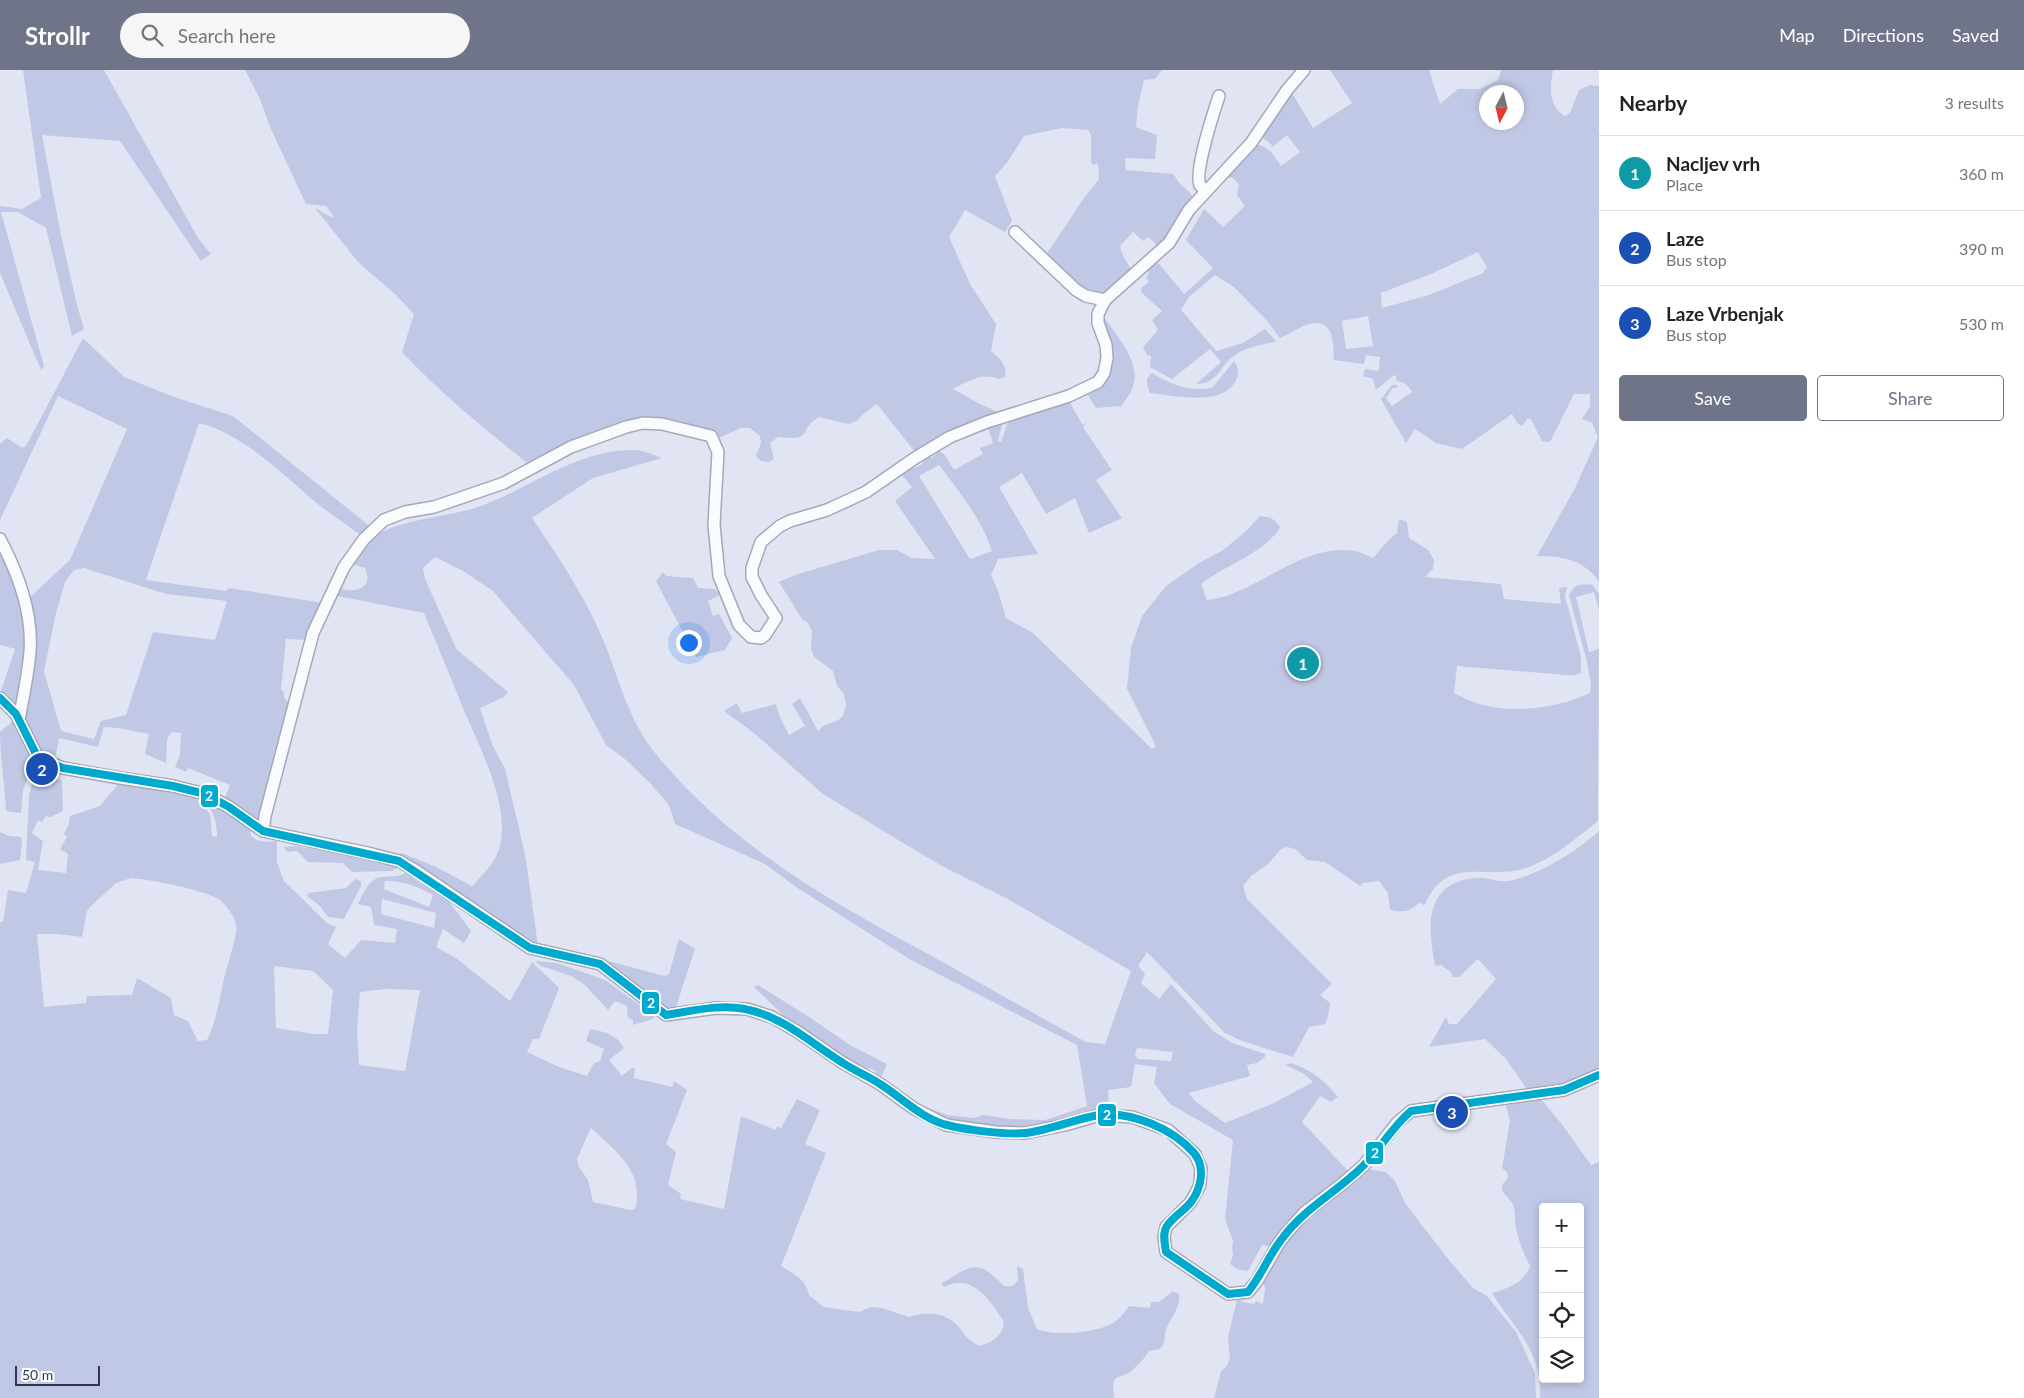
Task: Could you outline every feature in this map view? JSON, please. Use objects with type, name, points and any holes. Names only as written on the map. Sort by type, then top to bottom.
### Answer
[{"type":"street","points":[[263,831],[265,816],[313,633],[344,568],[364,539],[384,520],[405,512],[434,507],[504,483],[571,447],[626,427],[643,423],[662,424],[711,436],[718,452],[714,526],[719,576],[739,625],[751,637],[761,638],[776,618],[752,577],[752,568],[761,542],[780,526],[790,521],[827,510],[866,492],[915,458],[950,437],[987,422],[1069,396],[1098,382],[1104,373],[1108,358],[1106,345],[1098,323],[1098,314],[1105,300],[1169,243],[1189,210],[1251,143],[1287,90],[1304,70]]},
{"type":"street","points":[[1206,191],[1200,185],[1199,175],[1218,96]]},
{"type":"street","points":[[1015,232],[1076,290],[1091,297],[1105,300]]},
{"type":"street","points":[[0,539],[8,554],[23,594],[28,618],[30,651],[19,720]]},
{"type":"street","points":[[0,698],[16,714],[38,758],[63,768],[174,786],[205,794],[229,807],[263,831],[372,854],[399,862],[418,872],[530,948],[600,964],[666,1015],[716,1008],[747,1009],[772,1018],[798,1032],[843,1063],[880,1084],[913,1108],[946,1125],[996,1132],[1025,1133],[1065,1125],[1100,1115],[1132,1117],[1168,1130],[1195,1154],[1201,1168],[1200,1185],[1191,1202],[1166,1227],[1164,1237],[1166,1252],[1228,1294],[1248,1292],[1280,1242],[1304,1214],[1364,1165],[1397,1123],[1412,1111],[1564,1090],[1599,1075]]},
{"type":"shaded area","points":[[23,70],[104,70],[198,238],[211,254],[201,261],[120,141],[42,135],[61,235],[84,329],[72,336],[46,228],[18,212],[1,212],[44,366],[41,370],[0,273],[0,206],[22,209],[41,198]]},
{"type":"shaded area","points":[[245,70],[1162,70],[1155,79],[1144,80],[1138,106],[1136,127],[1157,135],[1155,159],[1125,158],[1126,170],[1174,174],[1193,198],[1160,248],[1148,237],[1143,241],[1133,232],[1120,246],[1132,274],[1104,293],[1095,295],[1083,293],[1045,256],[1081,202],[1099,179],[1098,163],[1094,165],[1091,163],[1091,135],[1088,130],[1061,128],[1024,136],[1007,163],[995,176],[1012,221],[1005,232],[965,210],[949,237],[970,284],[996,324],[991,351],[1002,362],[1006,373],[1005,377],[999,379],[987,376],[981,377],[970,380],[953,389],[1005,415],[953,429],[915,452],[877,404],[864,413],[857,421],[848,424],[819,417],[812,422],[802,436],[797,438],[778,437],[770,443],[774,459],[769,462],[761,461],[756,456],[761,443],[760,436],[750,428],[741,428],[712,441],[675,431],[636,426],[531,466],[448,397],[402,352],[414,314],[396,295],[358,262],[315,208],[334,217],[326,206],[306,204],[270,127],[260,99]]},
{"type":"shaded area","points":[[1330,70],[1429,70],[1440,104],[1458,89],[1479,89],[1479,130],[1524,130],[1524,85],[1488,85],[1498,80],[1501,70],[1553,70],[1551,90],[1553,102],[1559,112],[1565,116],[1570,113],[1579,90],[1590,85],[1599,86],[1599,582],[1580,564],[1564,558],[1537,556],[1575,488],[1598,437],[1592,423],[1582,419],[1590,406],[1590,394],[1574,394],[1550,442],[1542,441],[1531,419],[1527,419],[1522,426],[1518,424],[1512,414],[1462,449],[1436,443],[1415,429],[1406,443],[1381,399],[1392,385],[1397,385],[1398,387],[1393,388],[1386,398],[1392,406],[1412,392],[1406,384],[1396,380],[1394,375],[1376,390],[1373,379],[1363,376],[1365,369],[1379,371],[1380,357],[1366,355],[1364,364],[1334,360],[1333,342],[1330,332],[1326,326],[1320,323],[1306,325],[1280,338],[1268,322],[1235,288],[1215,275],[1189,297],[1181,310],[1216,351],[1243,343],[1265,329],[1276,341],[1239,352],[1229,359],[1215,377],[1204,383],[1196,384],[1221,362],[1210,349],[1172,379],[1150,367],[1151,356],[1147,355],[1143,347],[1158,330],[1152,320],[1162,311],[1142,293],[1141,288],[1149,282],[1146,277],[1149,273],[1146,269],[1155,259],[1184,294],[1213,268],[1186,240],[1204,209],[1223,227],[1245,206],[1237,195],[1239,184],[1232,177],[1229,178],[1226,175],[1253,144],[1266,148],[1273,154],[1281,166],[1300,152],[1287,135],[1272,147],[1271,144],[1261,137],[1290,90],[1313,128],[1352,103]],"holes":[[[1478,252],[1487,267],[1483,273],[1429,295],[1382,308],[1381,293],[1431,274]],[[1368,316],[1373,346],[1346,349],[1342,321]]]},
{"type":"shaded area","points":[[1102,314],[1126,349],[1134,368],[1135,378],[1133,387],[1121,407],[1096,408],[1085,390],[1107,374]]},
{"type":"shaded area","points":[[83,338],[124,377],[177,398],[233,416],[372,528],[363,537],[319,505],[248,446],[216,428],[199,423],[146,580],[226,591],[229,588],[323,603],[307,640],[286,639],[281,689],[284,693],[284,698],[291,704],[262,812],[256,819],[224,800],[230,785],[188,768],[186,772],[175,767],[180,755],[181,733],[172,732],[167,739],[166,763],[145,754],[149,734],[117,728],[104,727],[98,747],[59,738],[55,760],[40,749],[24,719],[29,598],[70,560],[127,429],[58,396],[0,520],[0,444],[7,438],[22,448],[26,446]],"holes":[[[84,568],[166,594],[227,601],[215,640],[153,632],[126,715],[101,721],[94,739],[61,731],[44,671],[56,613],[65,582],[74,570]]]},
{"type":"shaded area","points":[[1234,361],[1238,371],[1237,379],[1228,390],[1219,395],[1196,398],[1150,393],[1147,380],[1152,373],[1167,381],[1188,388],[1212,388]]},
{"type":"shaded area","points":[[1068,399],[1082,424],[1086,425],[1083,427],[1112,470],[1096,480],[1122,518],[1089,533],[1075,498],[1046,514],[1022,473],[999,487],[1038,554],[998,559],[991,575],[1006,618],[1033,633],[1152,749],[1156,746],[1127,689],[1131,648],[1142,616],[1166,586],[1199,563],[1222,551],[1260,516],[1274,520],[1280,527],[1278,531],[1270,540],[1251,554],[1201,584],[1207,600],[1224,597],[1242,590],[1289,565],[1321,553],[1338,550],[1355,551],[1373,558],[1397,533],[1399,519],[1407,522],[1409,538],[1428,550],[1434,560],[1433,569],[1425,577],[1501,584],[1504,599],[1561,604],[1559,588],[1567,587],[1565,596],[1581,657],[1581,673],[1565,675],[1457,666],[1454,693],[1483,705],[1499,708],[1526,709],[1566,702],[1590,693],[1591,684],[1587,662],[1569,595],[1576,586],[1585,584],[1593,585],[1599,594],[1599,611],[1594,592],[1576,597],[1589,652],[1599,649],[1598,821],[1564,848],[1536,864],[1512,871],[1456,874],[1444,879],[1434,889],[1425,905],[1419,903],[1412,909],[1402,911],[1390,910],[1388,893],[1379,881],[1363,883],[1360,886],[1325,862],[1307,860],[1295,849],[1287,847],[1281,849],[1267,865],[1251,876],[1243,886],[1247,899],[1332,984],[1320,995],[1330,1003],[1325,1024],[1309,1027],[1293,1057],[1242,1041],[1225,1033],[1147,952],[1138,966],[1145,974],[1141,983],[1159,999],[1171,984],[1213,1031],[1232,1043],[1265,1054],[1265,1057],[1257,1063],[1247,1065],[1250,1076],[1189,1093],[1195,1101],[1225,1123],[1272,1104],[1313,1082],[1303,1073],[1285,1065],[1291,1063],[1318,1077],[1338,1097],[1331,1102],[1320,1096],[1302,1122],[1350,1173],[1272,1247],[1262,1245],[1248,1271],[1237,1269],[1230,1264],[1233,1255],[1233,1241],[1225,1219],[1233,1140],[1170,1104],[1154,1083],[1157,1067],[1135,1064],[1131,1087],[1108,1090],[1109,1111],[1017,1130],[951,1122],[928,1112],[931,1109],[947,1115],[974,1118],[983,1115],[1009,1119],[1045,1120],[1087,1106],[1077,1045],[911,960],[796,887],[765,864],[675,824],[669,805],[626,760],[606,745],[574,685],[493,591],[463,571],[435,557],[423,568],[425,579],[457,650],[508,692],[504,697],[480,708],[492,744],[505,769],[526,860],[538,946],[396,855],[402,853],[436,867],[472,886],[489,868],[498,852],[502,830],[501,812],[484,757],[424,613],[332,595],[336,587],[355,590],[364,586],[367,581],[365,568],[349,563],[360,547],[372,537],[386,530],[418,520],[481,506],[556,470],[595,455],[616,451],[643,451],[662,458],[593,478],[532,518],[561,561],[587,606],[602,637],[629,709],[652,749],[682,784],[716,816],[788,872],[867,921],[1086,1042],[1105,1044],[1131,971],[1006,898],[942,866],[823,794],[754,733],[724,711],[737,703],[742,713],[776,704],[789,735],[805,726],[792,704],[800,698],[818,731],[823,726],[837,721],[843,716],[846,705],[844,694],[837,686],[833,671],[814,657],[811,648],[812,631],[808,623],[802,619],[779,582],[795,575],[879,550],[897,550],[911,558],[935,559],[895,501],[912,487],[901,474],[908,466],[914,468],[921,465],[928,455],[932,458],[939,451],[944,454],[954,470],[983,454],[980,448],[993,443],[987,425],[1001,421],[998,441],[1001,442],[1008,422],[1013,418]],"holes":[[[939,465],[976,517],[992,551],[970,559],[919,476]],[[1137,1048],[1173,1052],[1171,1061],[1138,1059],[1135,1055]]]},
{"type":"shaded area","points":[[0,545],[12,569],[28,636],[18,704],[15,705],[1,691],[15,649],[0,645]]},
{"type":"shaded area","points":[[663,572],[666,576],[693,578],[698,588],[714,589],[722,594],[708,601],[713,616],[719,614],[732,638],[725,650],[696,657],[656,581]]},
{"type":"shaded area","points":[[13,721],[23,739],[31,760],[31,767],[23,791],[21,813],[6,811],[0,732]]},
{"type":"shaded area","points":[[41,777],[62,780],[63,811],[51,817],[46,816],[42,822],[38,820],[32,833],[43,841],[38,870],[66,873],[68,854],[60,849],[67,837],[64,834],[69,824],[70,816],[100,806],[119,783],[191,793],[210,814],[212,836],[217,837],[215,819],[211,810],[198,797],[205,797],[249,826],[251,836],[257,840],[263,842],[277,841],[277,862],[284,881],[327,923],[336,927],[328,944],[345,958],[361,940],[395,943],[397,929],[374,925],[371,907],[358,904],[373,880],[406,873],[448,900],[471,931],[464,943],[443,929],[436,947],[456,958],[510,1001],[532,962],[559,988],[539,1039],[533,1039],[527,1052],[559,1067],[587,1076],[594,1063],[600,1061],[604,1049],[586,1041],[590,1029],[601,1031],[610,1034],[624,1048],[609,1060],[622,1076],[633,1067],[635,1069],[634,1078],[672,1087],[674,1081],[687,1090],[666,1144],[676,1152],[668,1185],[681,1194],[680,1199],[724,1209],[741,1116],[776,1130],[777,1126],[781,1128],[797,1099],[820,1110],[805,1144],[826,1153],[781,1266],[803,1281],[809,1295],[824,1307],[859,1312],[871,1307],[882,1308],[909,1317],[928,1313],[941,1315],[952,1321],[969,1339],[980,1346],[989,1343],[999,1335],[1004,1322],[990,1302],[978,1290],[963,1283],[954,1283],[944,1287],[941,1284],[960,1272],[974,1267],[987,1271],[1004,1286],[1013,1286],[1018,1280],[1017,1266],[1023,1269],[1028,1308],[1037,1329],[1055,1333],[1089,1331],[1109,1325],[1116,1321],[1129,1306],[1150,1308],[1151,1302],[1159,1302],[1173,1291],[1179,1294],[1177,1308],[1166,1330],[1163,1345],[1160,1349],[1149,1351],[1142,1361],[1129,1373],[1116,1378],[1113,1383],[1114,1398],[0,1398],[0,922],[3,922],[8,890],[26,893],[35,862],[26,860],[29,795],[33,781]],"holes":[[[131,878],[202,892],[220,900],[225,905],[235,922],[236,935],[216,1016],[207,1040],[198,1041],[188,1021],[174,1015],[171,998],[137,978],[132,995],[87,996],[86,1003],[44,1007],[37,934],[82,937],[87,911],[116,883]],[[385,881],[397,882],[416,887],[433,895],[429,907],[384,889]],[[382,899],[436,913],[434,928],[381,914]],[[274,966],[313,971],[333,990],[328,1034],[276,1028]],[[386,989],[420,990],[405,1071],[359,1065],[357,1031],[360,992]],[[591,1128],[614,1149],[632,1174],[637,1194],[635,1209],[630,1210],[593,1202],[588,1180],[579,1167],[577,1159]]]},
{"type":"shaded area","points":[[1599,831],[1599,1069],[1574,1081],[1529,1092],[1506,1059],[1485,1039],[1429,1047],[1446,1017],[1449,1024],[1457,1024],[1496,979],[1478,959],[1459,977],[1453,977],[1451,972],[1441,965],[1435,966],[1431,923],[1433,910],[1438,898],[1446,889],[1458,882],[1475,878],[1509,881],[1521,878],[1545,868],[1569,854]]},
{"type":"shaded area","points":[[0,832],[9,836],[21,837],[20,860],[0,864]]},
{"type":"shaded area","points":[[296,846],[393,863],[397,865],[397,868],[392,871],[352,872],[343,863],[308,862],[297,851],[287,852],[284,847]]},
{"type":"shaded area","points":[[355,879],[361,881],[361,886],[344,919],[328,917],[319,905],[307,896],[308,893],[346,888]]},
{"type":"shaded area","points":[[679,939],[695,949],[675,1010],[662,1006],[607,963],[608,961],[665,976],[669,974]]},
{"type":"shaded area","points":[[535,961],[557,963],[605,980],[655,1016],[653,1019],[633,1025],[633,1020],[628,1018],[627,1006],[615,1001],[608,1010],[585,985],[571,976],[541,966]]},
{"type":"shaded area","points":[[758,985],[850,1045],[887,1064],[880,1080],[874,1076],[876,1071],[869,1068],[865,1071],[789,1021],[754,987]]},
{"type":"shaded area","points":[[1540,1098],[1561,1123],[1591,1165],[1599,1162],[1599,1398],[1540,1398],[1539,1383],[1584,1383],[1584,1203],[1539,1203],[1539,1381],[1537,1366],[1532,1353],[1492,1293],[1515,1284],[1524,1277],[1530,1266],[1518,1238],[1513,1205],[1502,1188],[1503,1183],[1508,1178],[1507,1172],[1502,1168],[1510,1121],[1505,1103]]},
{"type":"shaded area","points":[[1367,1169],[1386,1172],[1395,1181],[1405,1203],[1448,1259],[1473,1288],[1487,1296],[1516,1332],[1535,1373],[1536,1398],[1214,1398],[1221,1371],[1227,1366],[1230,1358],[1228,1337],[1237,1300],[1240,1299],[1242,1302],[1254,1304],[1256,1301],[1263,1304],[1265,1289],[1263,1280],[1287,1239],[1312,1214]]},
{"type":"transit line","name":"2","points":[[0,698],[16,714],[38,758],[63,768],[173,786],[205,794],[229,807],[263,831],[399,861],[530,948],[600,964],[666,1015],[707,1008],[728,1007],[749,1010],[775,1019],[798,1032],[848,1066],[880,1084],[920,1113],[938,1122],[955,1127],[997,1133],[1026,1133],[1099,1115],[1112,1114],[1138,1119],[1163,1129],[1175,1136],[1194,1153],[1198,1159],[1201,1171],[1200,1184],[1194,1197],[1165,1229],[1166,1252],[1228,1294],[1248,1292],[1276,1246],[1290,1229],[1310,1210],[1353,1176],[1411,1111],[1564,1090],[1599,1075]]},
{"type":"place","name":"Nacljev vrh","points":[[1303,663]]},
{"type":"place","name":"Laze","points":[[42,769]]},
{"type":"place","name":"Laze Vrbenjak","points":[[1452,1112]]}]
